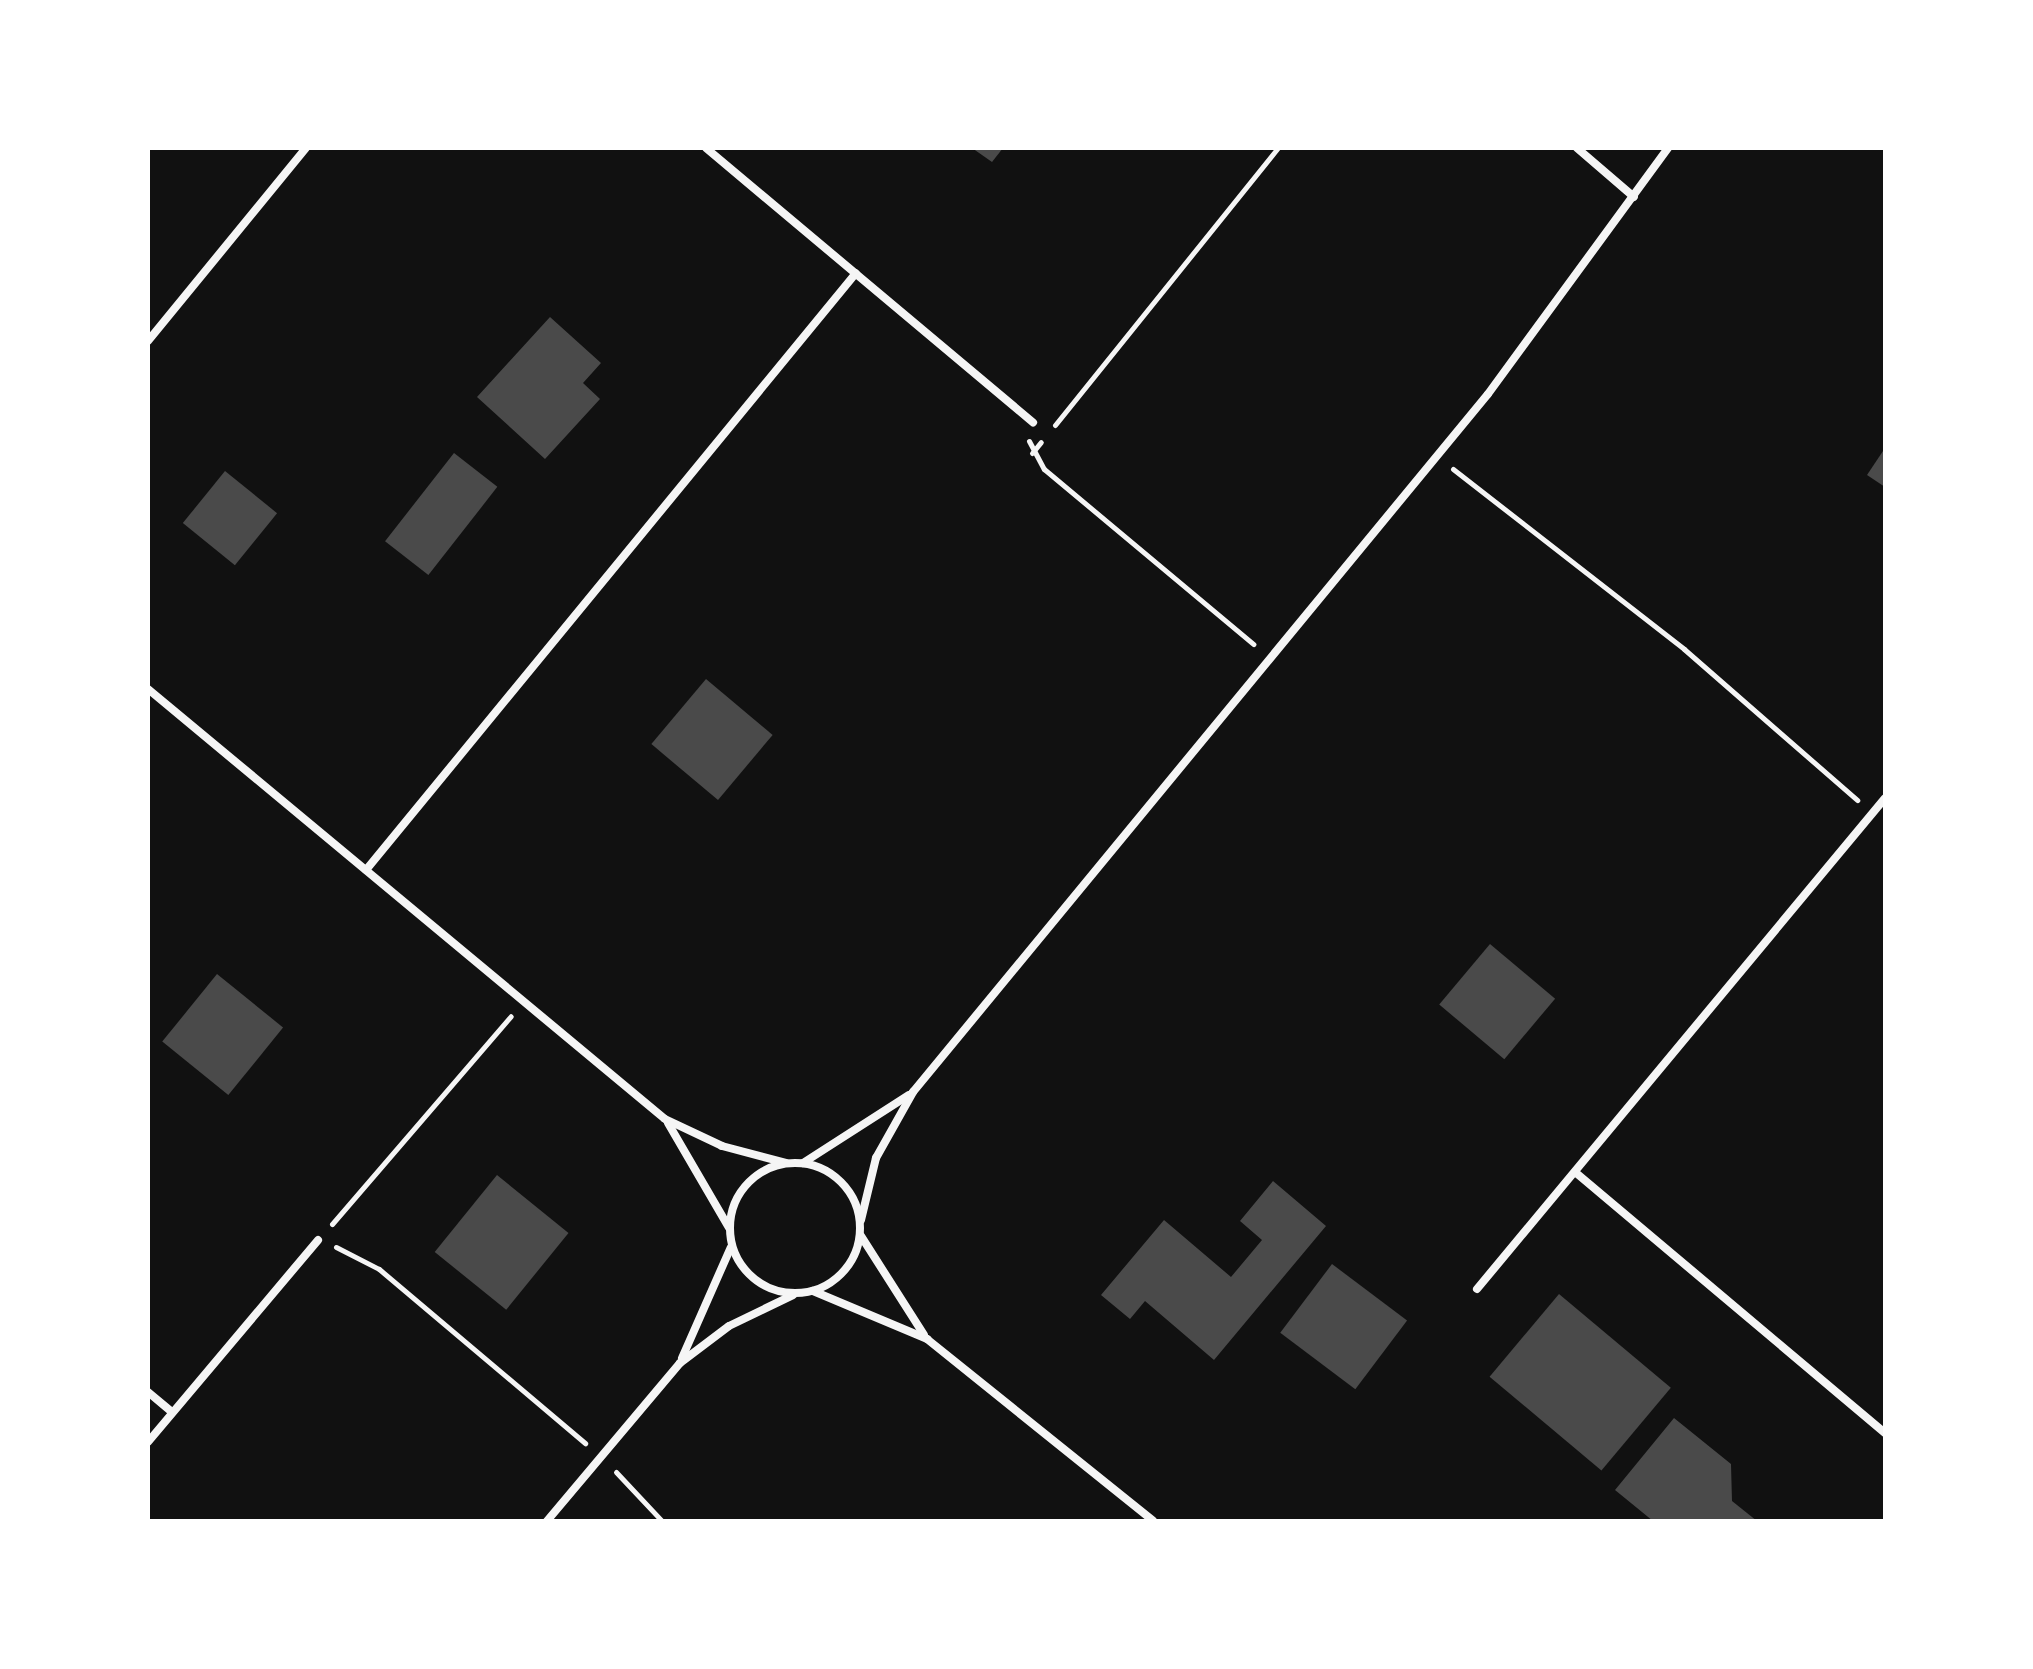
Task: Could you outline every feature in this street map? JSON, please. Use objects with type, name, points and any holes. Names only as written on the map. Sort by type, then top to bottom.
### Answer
[{"type":"street","points":[[148,341],[306,148]]},
{"type":"street","points":[[706,148],[1033,422]]},
{"type":"street","points":[[1577,148],[1634,197]]},
{"type":"street","points":[[547,1521],[680,1363],[729,1326],[796,1294],[813,1291],[850,1265],[861,1236],[861,1220],[881,1145],[913,1092],[1435,455],[1634,197],[1668,148]]},
{"type":"street","points":[[366,870],[856,273]]},
{"type":"street","points":[[148,689],[665,1119],[722,1146],[786,1163],[803,1163],[841,1182],[861,1220]]},
{"type":"street","points":[[1477,1289],[1885,798]]},
{"type":"street","points":[[803,1163],[913,1092]]},
{"type":"street","points":[[665,1119],[729,1228],[732,1246],[763,1285],[796,1294]]},
{"type":"street","points":[[729,1228],[740,1192],[786,1163]]},
{"type":"street","points":[[1575,1172],[1885,1433]]},
{"type":"street","points":[[861,1236],[927,1339]]},
{"type":"street","points":[[148,1442],[318,1240]]},
{"type":"street","points":[[680,1363],[732,1246]]},
{"type":"street","points":[[813,1291],[927,1339],[1153,1521]]},
{"type":"street","points":[[148,1392],[172,1412]]},
{"type":"path","points":[[1032,453],[1278,148]]},
{"type":"path","points":[[1032,453],[1033,422]]},
{"type":"path","points":[[1032,453],[1270,657]]},
{"type":"path","points":[[1435,455],[1684,649],[1873,814]]},
{"type":"path","points":[[523,1001],[318,1240],[379,1269],[601,1456],[662,1521]]},
{"type":"building","points":[[972,148],[1003,148],[992,162]]},
{"type":"building","points":[[550,317],[601,363],[583,383],[600,399],[545,459],[477,397]]},
{"type":"building","points":[[1885,448],[1885,487],[1867,475]]},
{"type":"building","points":[[454,453],[497,487],[428,575],[385,541]]},
{"type":"building","points":[[225,471],[277,513],[235,565],[183,523]]},
{"type":"building","points":[[706,679],[773,735],[718,800],[651,744]]},
{"type":"building","points":[[1490,944],[1555,999],[1504,1059],[1439,1005]]},
{"type":"building","points":[[217,974],[283,1027],[228,1095],[162,1042]]},
{"type":"building","points":[[497,1175],[568,1233],[506,1310],[435,1252]]},
{"type":"building","points":[[1273,1181],[1326,1226],[1214,1360],[1145,1301],[1130,1319],[1101,1295],[1164,1220],[1231,1277],[1262,1240],[1240,1221]]},
{"type":"building","points":[[1332,1264],[1407,1321],[1355,1389],[1280,1333]]},
{"type":"building","points":[[1559,1294],[1671,1388],[1601,1471],[1490,1377]]},
{"type":"building","points":[[1674,1418],[1731,1464],[1732,1501],[1757,1521],[1653,1521],[1615,1490]]}]
